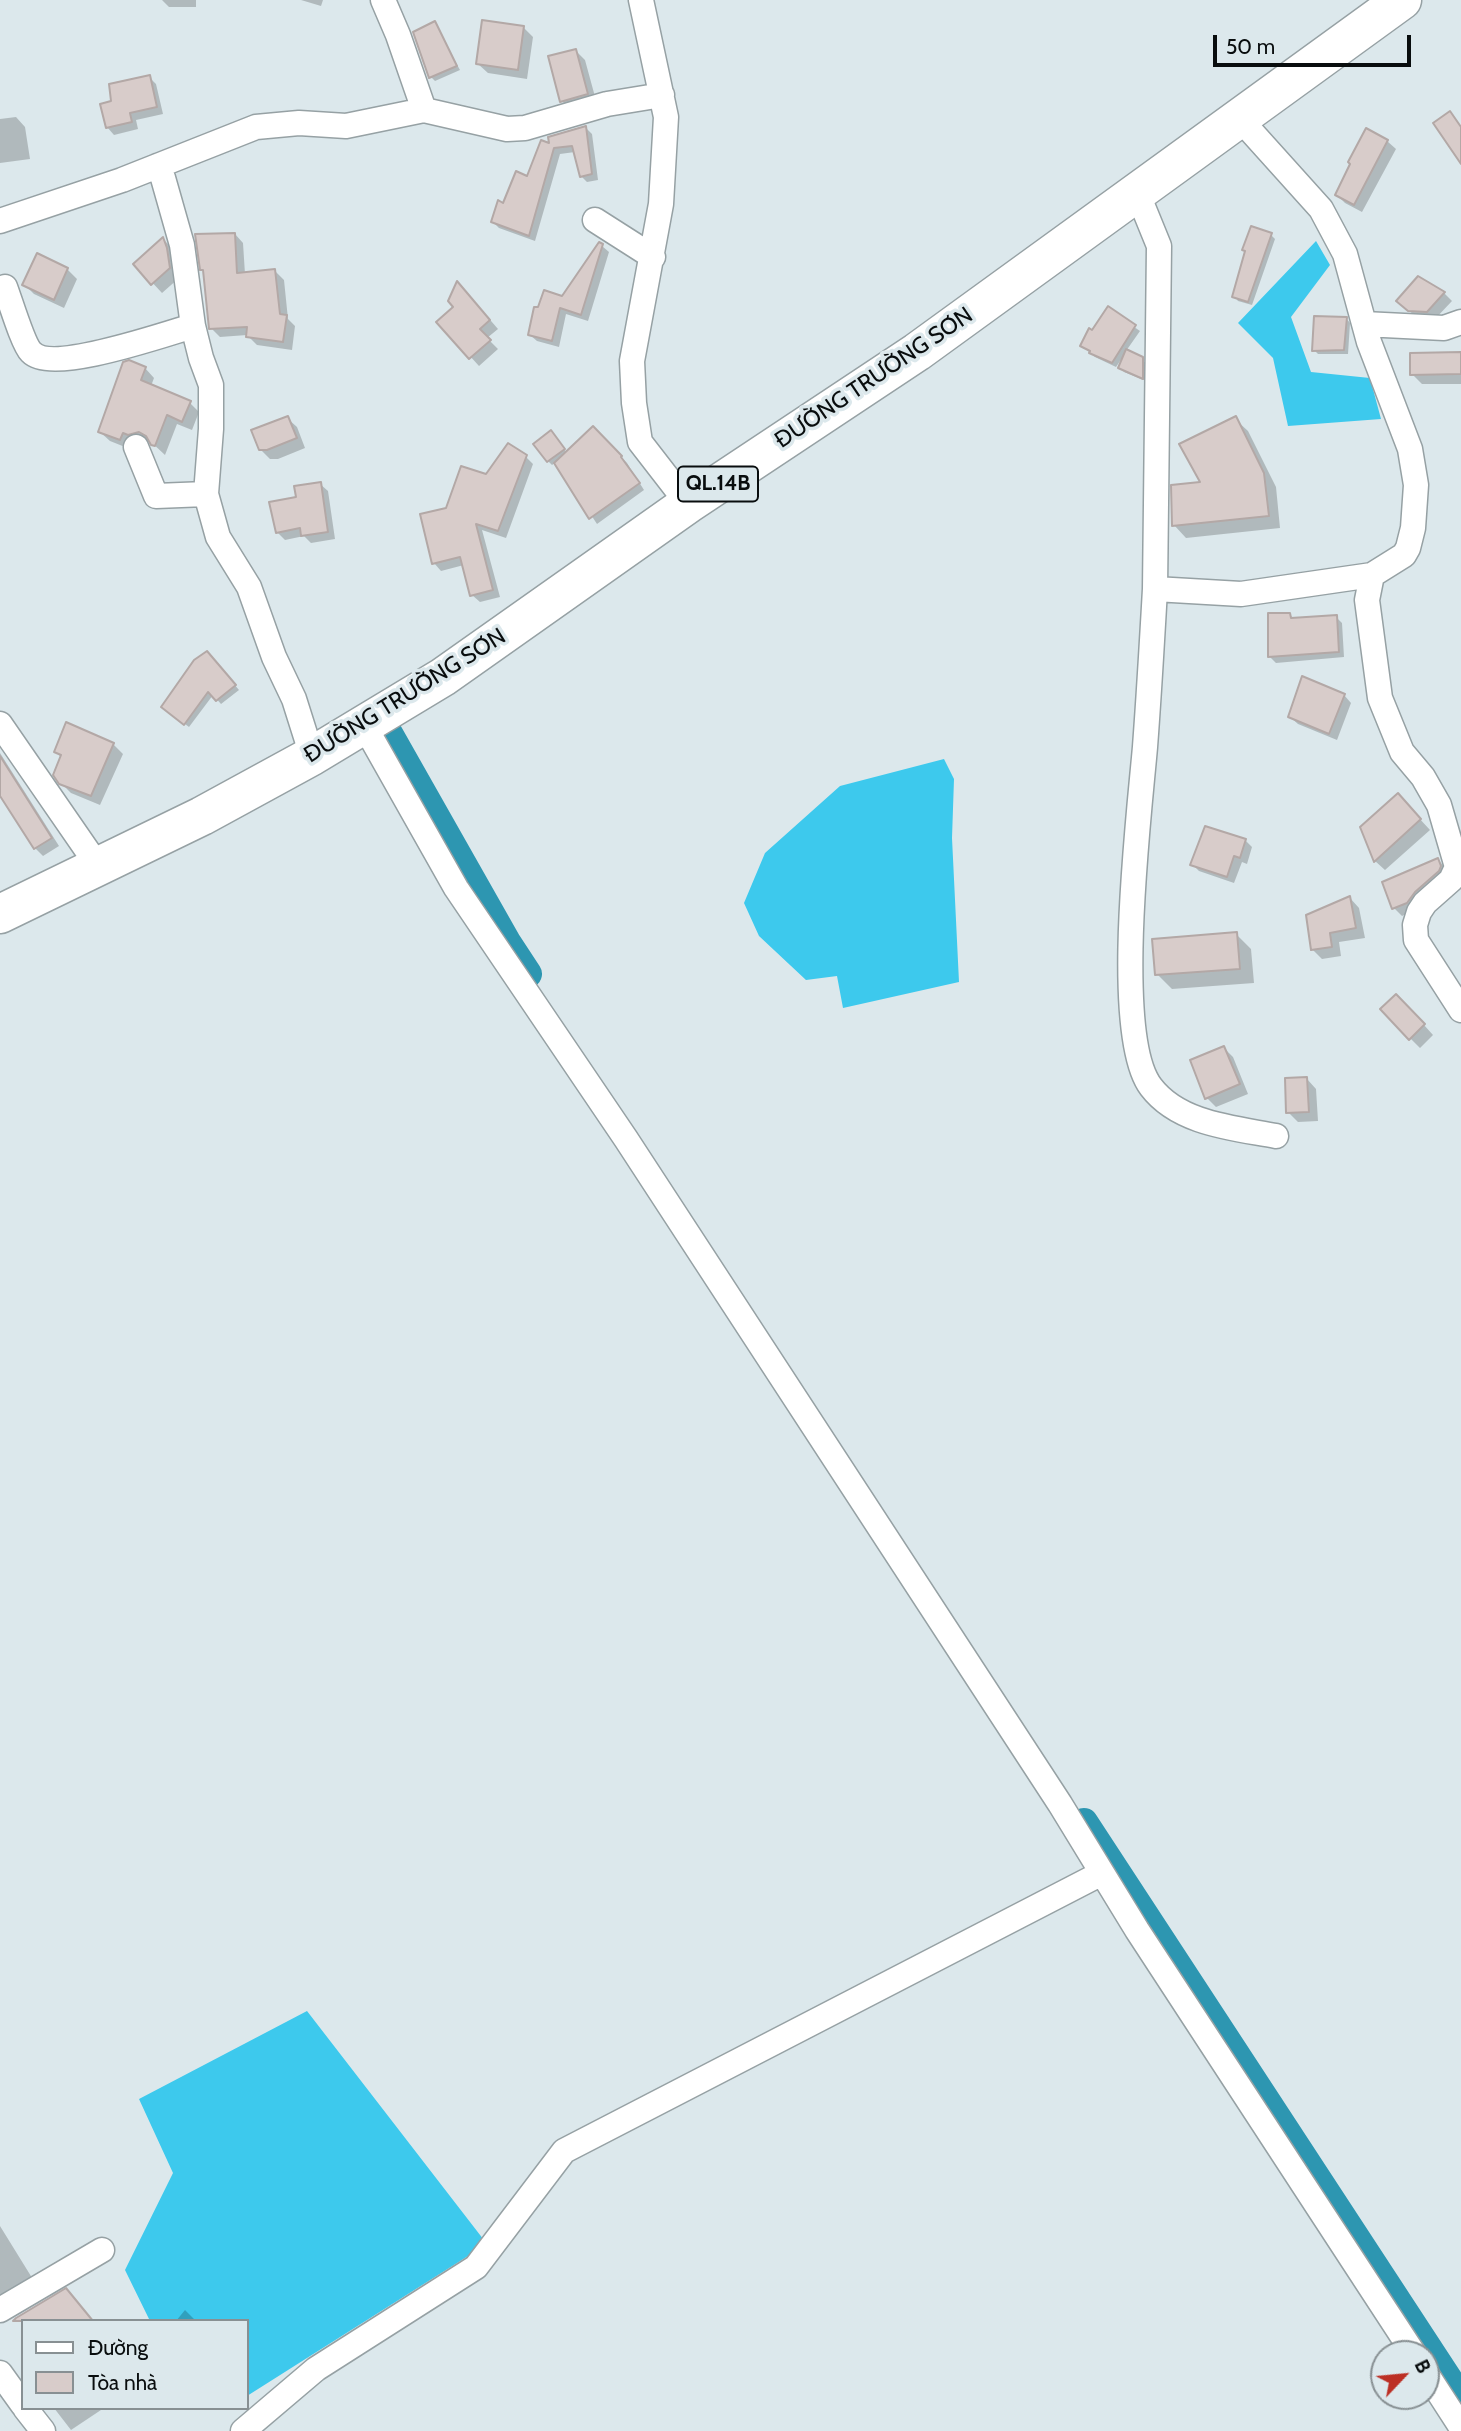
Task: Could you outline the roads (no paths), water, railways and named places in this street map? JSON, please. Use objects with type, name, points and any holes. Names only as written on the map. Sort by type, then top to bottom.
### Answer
[{"type":"highway","name":"ĐƯỜNG TRƯỜNG SƠN","points":[[0,914],[202,816],[312,756],[443,677],[688,504],[917,352],[1402,0]]},
{"type":"street","points":[[383,0],[424,110]]},
{"type":"street","points":[[642,0],[666,117],[661,204],[632,361],[634,403],[640,442],[688,504]]},
{"type":"street","points":[[0,221],[157,166],[256,127],[299,123],[346,126],[424,110],[507,129],[525,128],[607,104],[662,95]]},
{"type":"street","points":[[1155,589],[1241,594],[1372,575],[1404,555],[1413,528],[1416,485],[1410,449],[1364,324],[1345,254],[1321,209],[1240,118]]},
{"type":"street","points":[[157,166],[182,245],[193,326],[211,385],[206,494],[218,537],[249,587],[274,657],[294,699],[312,756]]},
{"type":"street","points":[[1137,192],[1159,246],[1155,589],[1131,921],[1132,1021],[1137,1057],[1149,1084],[1159,1097],[1175,1108],[1213,1124],[1276,1136]]},
{"type":"street","points":[[595,220],[653,257]]},
{"type":"street","points":[[5,287],[29,351],[40,358],[63,359],[101,353],[193,326]]},
{"type":"street","points":[[1364,324],[1444,328],[1461,322]]},
{"type":"street","points":[[136,447],[156,496],[206,494]]},
{"type":"street","points":[[1372,575],[1367,600],[1380,698],[1402,752],[1423,777],[1439,805],[1457,867],[1451,880],[1425,903],[1419,912],[1415,925],[1416,940],[1461,1010]]},
{"type":"street","points":[[0,724],[99,866]]},
{"type":"street","points":[[364,724],[456,888],[626,1139],[1060,1804],[1137,1930],[1405,2340]]},
{"type":"street","points":[[243,2431],[316,2369],[475,2267],[564,2151],[1102,1873]]},
{"type":"street","points":[[0,2310],[102,2250]]},
{"type":"street","points":[[0,2372],[21,2403]]},
{"type":"street","points":[[1440,2395],[1461,2427]]},
{"type":"street","points":[[26,2410],[43,2431]]},
{"type":"waterway","points":[[379,716],[507,942],[528,974]]},
{"type":"waterway","points":[[1084,1822],[1461,2398]]}]
